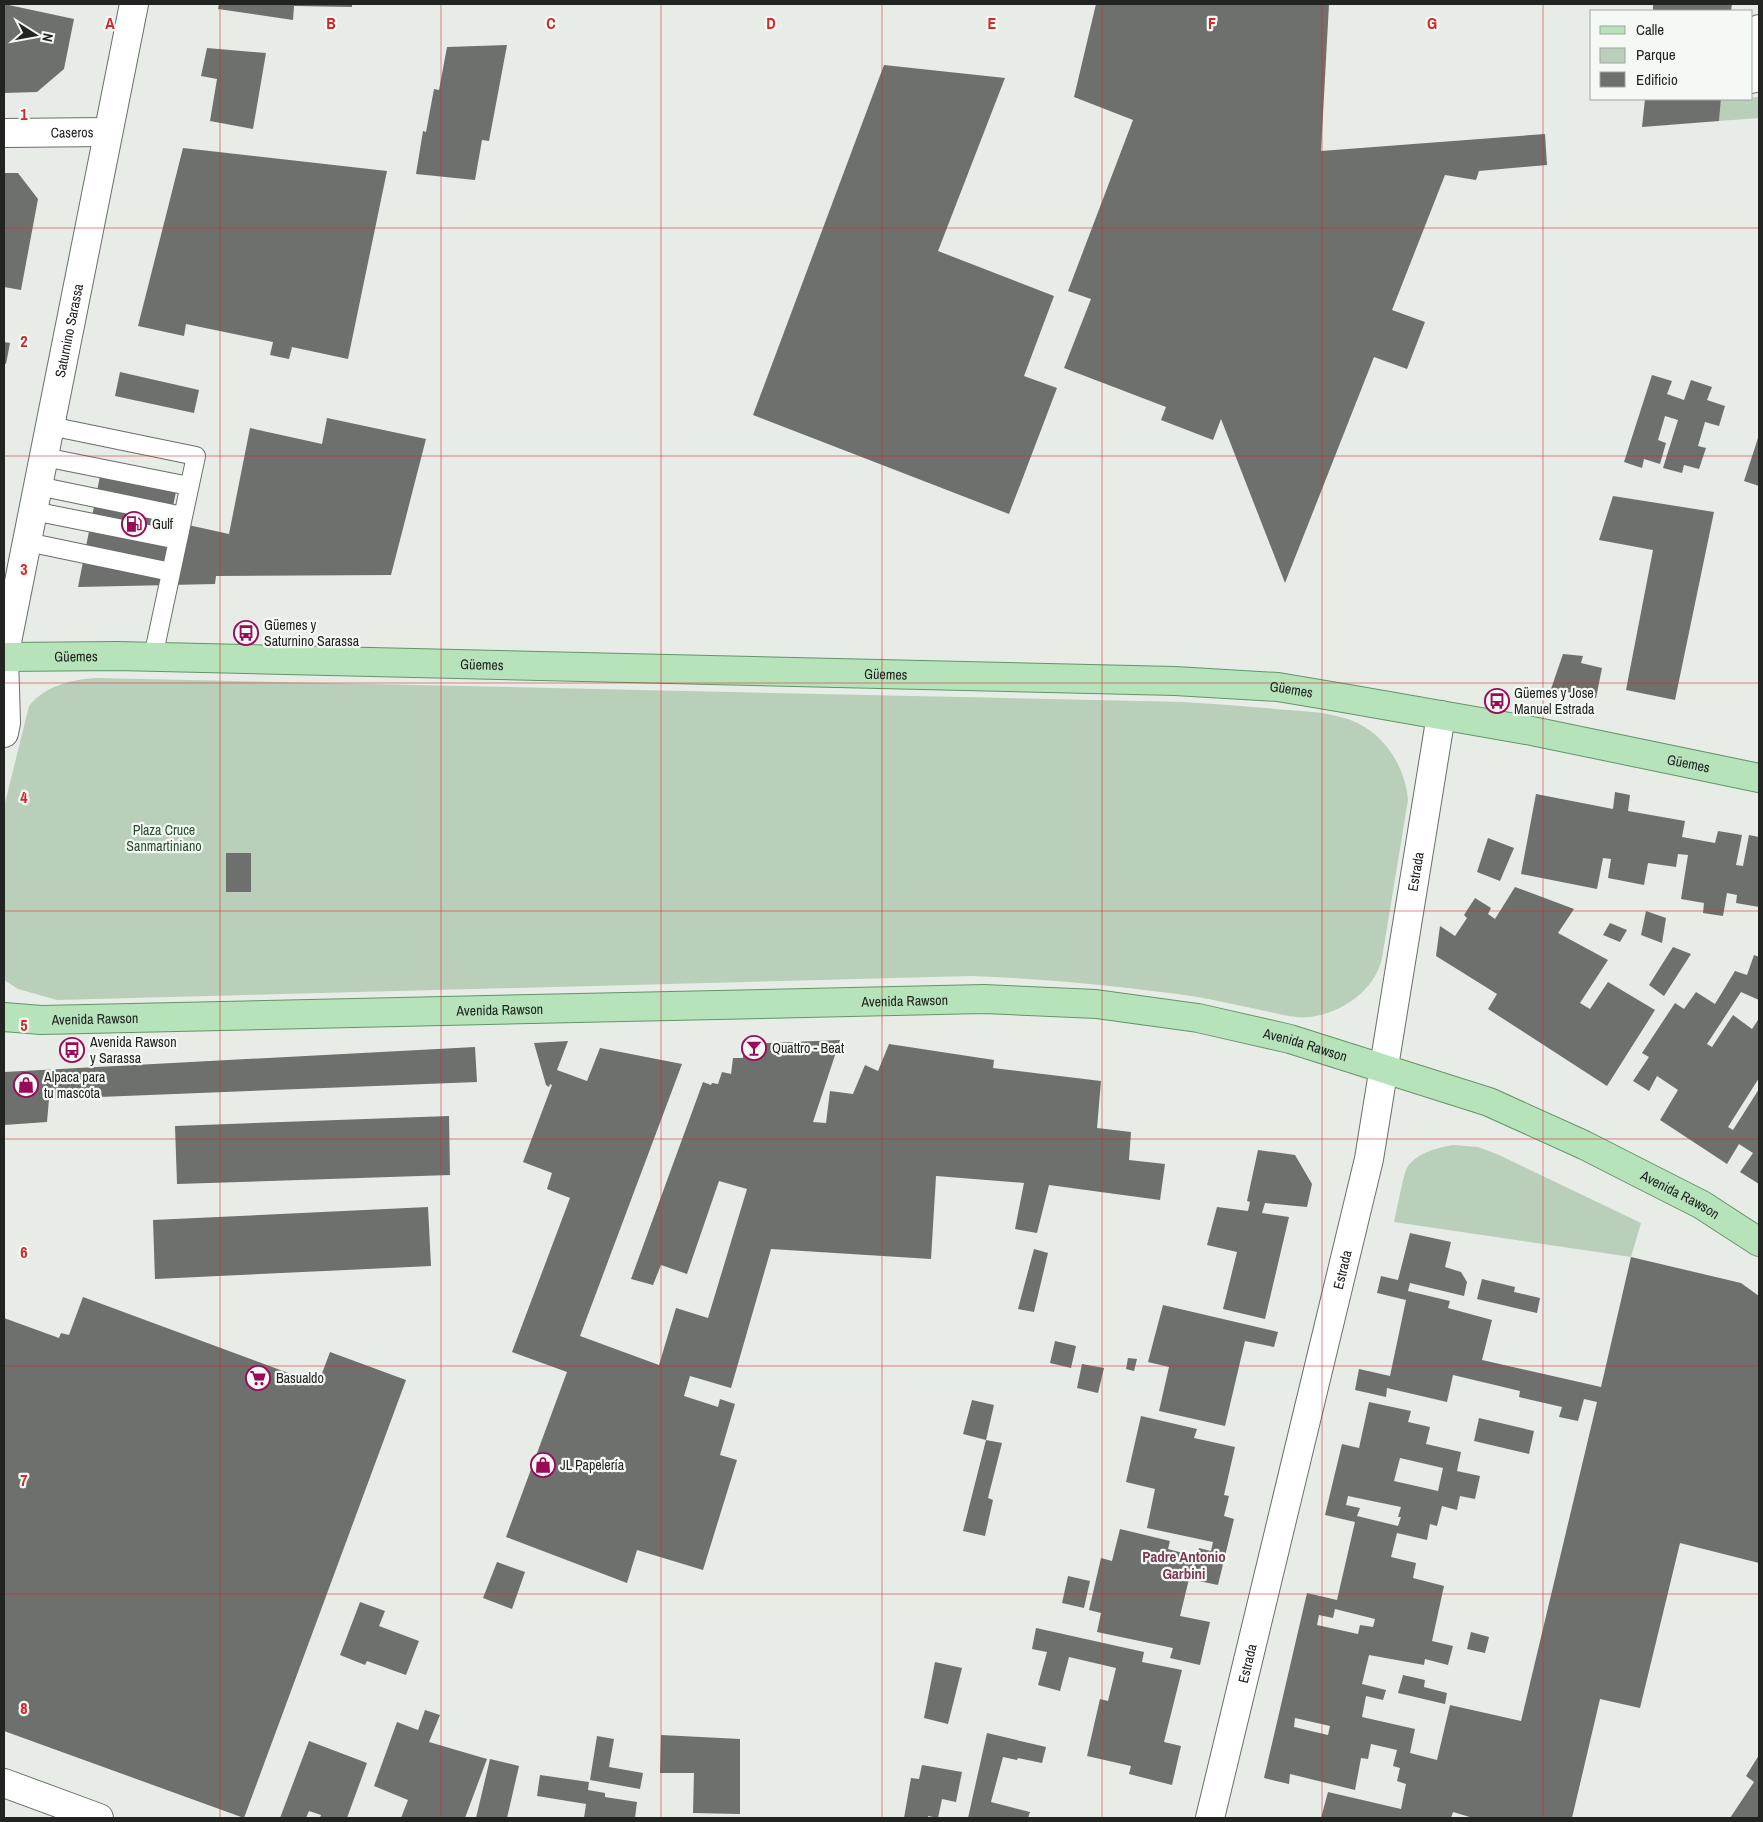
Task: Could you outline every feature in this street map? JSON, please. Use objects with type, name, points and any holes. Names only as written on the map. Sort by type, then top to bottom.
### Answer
[{"type":"main road","name":"Güemes","points":[[4,658],[153,657],[1174,681],[1278,687],[1532,731],[1759,778]]},
{"type":"main road","name":"Avenida Rawson","points":[[4,1017],[41,1020],[984,998],[1096,1004],[1198,1018],[1290,1039],[1489,1102],[1584,1144],[1702,1205],[1759,1242]]},
{"type":"street","name":"Saturnino Sarassa","points":[[4,733],[6,723],[4,658],[134,4]]},
{"type":"street","points":[[1753,72],[1759,29]]},
{"type":"street","name":"Caseros","points":[[4,134],[108,132]]},
{"type":"street","name":"Estrada","points":[[1210,1818],[1369,1159],[1441,715]]},
{"type":"street","points":[[4,1784],[99,1818]]},
{"type":"lane","points":[[50,426],[196,456],[153,657]]},
{"type":"lane","points":[[36,499],[189,486]]},
{"type":"lane","points":[[36,499],[184,510]]},
{"type":"lane","points":[[36,499],[177,546]]},
{"type":"lane","points":[[36,499],[171,572]]},
{"type":"green space","points":[[1753,97],[1759,97],[1759,118],[1719,121],[1721,100],[1753,100]]},
{"type":"green space","name":"Plaza Cruce Sanmartiniano","points":[[97,678],[1184,702],[1310,712],[1336,716],[1357,723],[1380,739],[1389,749],[1402,773],[1408,800],[1382,958],[1378,970],[1364,990],[1345,1005],[1322,1015],[1310,1017],[1287,1016],[1198,997],[1142,990],[1057,981],[971,976],[57,1000],[18,989],[4,980],[4,807],[29,706],[43,693],[60,685],[78,680]]},
{"type":"green space","points":[[1453,1145],[1478,1147],[1499,1155],[1641,1223],[1631,1257],[1394,1222],[1408,1166],[1423,1154]]},
{"type":"building","points":[[4,4],[74,19],[64,69],[37,92],[4,93]]},
{"type":"building","points":[[219,4],[352,4],[352,7],[294,6],[293,20],[218,9]]},
{"type":"building","points":[[1096,4],[1329,4],[1321,151],[1545,134],[1547,165],[1479,171],[1476,180],[1445,175],[1392,310],[1425,322],[1407,369],[1374,357],[1285,583],[1221,419],[1213,440],[1161,420],[1166,407],[1064,368],[1091,299],[1068,291],[1133,120],[1074,97]]},
{"type":"building","points":[[1653,4],[1732,4],[1731,10],[1653,10]]},
{"type":"building","points":[[507,45],[489,141],[482,140],[475,180],[416,174],[423,131],[426,132],[434,89],[439,90],[447,47]]},
{"type":"building","points":[[207,48],[266,53],[253,129],[210,121],[217,79],[201,76]]},
{"type":"building","points":[[884,65],[1005,78],[938,251],[1054,296],[1024,376],[1057,388],[1009,514],[753,415]]},
{"type":"building","points":[[1645,100],[1721,100],[1719,121],[1642,127]]},
{"type":"building","points":[[183,148],[387,171],[348,359],[292,347],[289,359],[270,355],[273,342],[186,324],[184,336],[138,326]]},
{"type":"building","points":[[4,173],[18,173],[38,199],[21,290],[4,287]]},
{"type":"building","points":[[4,342],[10,343],[6,364],[4,363]]},
{"type":"building","points":[[120,372],[199,390],[194,413],[115,396]]},
{"type":"building","points":[[1652,375],[1672,381],[1667,394],[1684,400],[1691,380],[1712,387],[1707,400],[1725,406],[1719,426],[1705,422],[1698,446],[1706,448],[1699,469],[1684,465],[1682,473],[1663,468],[1678,420],[1665,416],[1658,440],[1666,443],[1660,464],[1644,459],[1642,468],[1624,462]]},
{"type":"building","points":[[327,418],[426,439],[391,575],[216,576],[215,584],[78,587],[103,461],[179,477],[170,521],[229,534],[250,428],[322,444]]},
{"type":"building","points":[[1759,435],[1759,486],[1744,481]]},
{"type":"building","points":[[1613,496],[1714,512],[1675,700],[1626,690],[1653,550],[1599,540]]},
{"type":"building","points":[[1563,654],[1583,656],[1581,663],[1602,668],[1596,698],[1551,689]]},
{"type":"building","points":[[1615,792],[1630,795],[1628,811],[1685,821],[1682,837],[1715,843],[1718,831],[1742,835],[1736,865],[1743,866],[1749,835],[1759,837],[1759,907],[1736,903],[1737,895],[1727,893],[1723,916],[1703,913],[1704,903],[1681,899],[1688,855],[1678,854],[1676,867],[1648,863],[1644,885],[1608,878],[1611,859],[1603,858],[1597,889],[1521,874],[1536,794],[1613,809]]},
{"type":"building","points":[[1488,838],[1514,848],[1500,881],[1477,872]]},
{"type":"building","points":[[226,853],[251,853],[251,892],[226,892]]},
{"type":"building","points":[[1515,887],[1574,909],[1558,933],[1608,960],[1580,1003],[1590,1009],[1608,982],[1655,1010],[1607,1086],[1488,1009],[1497,994],[1436,956],[1440,926],[1455,936],[1467,918],[1464,915],[1475,898],[1491,908],[1488,914],[1495,919]]},
{"type":"building","points":[[1646,911],[1666,918],[1662,943],[1641,935]]},
{"type":"building","points":[[1610,923],[1627,930],[1620,942],[1603,935]]},
{"type":"building","points":[[1673,947],[1691,954],[1664,996],[1649,985]]},
{"type":"building","points":[[1754,955],[1759,957],[1759,1000],[1741,992],[1707,1044],[1712,1047],[1733,1015],[1752,1029],[1759,1021],[1759,1078],[1728,1127],[1733,1130],[1759,1089],[1759,1184],[1740,1172],[1753,1153],[1739,1144],[1727,1164],[1660,1120],[1678,1090],[1657,1076],[1649,1091],[1633,1081],[1649,1057],[1642,1053],[1675,1003],[1684,1009],[1696,992],[1715,1004],[1735,971],[1747,975]]},
{"type":"building","points":[[840,1040],[813,1122],[826,1123],[830,1091],[853,1094],[865,1065],[878,1071],[889,1044],[994,1060],[993,1068],[1101,1081],[1097,1128],[1131,1132],[1129,1160],[1165,1164],[1160,1200],[1049,1185],[1037,1233],[1015,1229],[1024,1183],[936,1176],[931,1259],[771,1249],[731,1388],[690,1376],[684,1396],[718,1407],[720,1399],[735,1404],[720,1455],[737,1460],[703,1570],[637,1550],[627,1583],[506,1537],[567,1372],[512,1352],[570,1198],[547,1189],[552,1173],[523,1162],[552,1085],[550,1084],[549,1087],[546,1085],[534,1043],[568,1041],[557,1070],[587,1081],[600,1048],[682,1064],[580,1336],[659,1365],[676,1308],[708,1318],[747,1189],[719,1181],[687,1274],[661,1265],[653,1285],[631,1279],[703,1082],[711,1085],[712,1083],[718,1084],[722,1072],[731,1074],[733,1058],[743,1058],[743,1044]]},
{"type":"building","points":[[475,1047],[477,1082],[49,1099],[47,1122],[4,1125],[4,1072]]},
{"type":"building","points":[[449,1116],[450,1175],[177,1184],[175,1126]]},
{"type":"building","points":[[1258,1150],[1295,1155],[1312,1184],[1307,1207],[1265,1203],[1262,1213],[1289,1217],[1265,1319],[1223,1309],[1237,1252],[1207,1245],[1217,1207],[1248,1211],[1250,1202],[1247,1201]]},
{"type":"building","points":[[428,1207],[431,1266],[155,1279],[153,1220]]},
{"type":"building","points":[[1410,1233],[1451,1242],[1445,1267],[1461,1272],[1467,1282],[1464,1296],[1410,1283],[1408,1291],[1450,1301],[1448,1308],[1492,1320],[1482,1360],[1601,1387],[1631,1257],[1741,1283],[1759,1296],[1759,1563],[1680,1543],[1640,1708],[1600,1699],[1572,1818],[1473,1818],[1453,1812],[1451,1818],[1321,1818],[1328,1792],[1401,1809],[1406,1784],[1397,1781],[1400,1768],[1393,1766],[1397,1750],[1371,1744],[1368,1759],[1361,1758],[1355,1790],[1290,1774],[1289,1784],[1264,1778],[1307,1593],[1337,1600],[1355,1522],[1325,1515],[1342,1444],[1359,1448],[1369,1402],[1411,1411],[1408,1422],[1430,1427],[1426,1444],[1461,1452],[1457,1471],[1480,1476],[1475,1499],[1460,1496],[1457,1510],[1442,1506],[1437,1526],[1430,1524],[1427,1540],[1397,1533],[1391,1557],[1416,1563],[1413,1578],[1444,1586],[1432,1641],[1453,1646],[1448,1665],[1425,1659],[1424,1665],[1369,1655],[1362,1684],[1386,1690],[1383,1700],[1366,1696],[1362,1717],[1415,1729],[1410,1753],[1437,1760],[1450,1705],[1521,1721],[1597,1402],[1584,1399],[1578,1421],[1559,1417],[1562,1407],[1519,1397],[1520,1391],[1453,1375],[1447,1402],[1387,1388],[1386,1397],[1355,1390],[1359,1369],[1390,1376],[1406,1300],[1377,1293],[1381,1276],[1398,1280]],"holes":[[[1400,1458],[1443,1468],[1438,1491],[1394,1481]],[[1348,1496],[1401,1507],[1398,1517],[1401,1517],[1398,1526],[1357,1516],[1360,1508],[1346,1505]],[[1335,1609],[1375,1619],[1373,1627],[1360,1625],[1358,1634],[1317,1625],[1319,1615],[1333,1618]],[[1295,1718],[1330,1726],[1328,1735],[1294,1727]]]},
{"type":"building","points":[[1034,1249],[1048,1253],[1034,1312],[1018,1309]]},
{"type":"building","points":[[1482,1279],[1515,1287],[1514,1292],[1540,1298],[1537,1313],[1477,1299]]},
{"type":"building","points":[[83,1297],[318,1384],[330,1352],[406,1380],[244,1818],[4,1731],[4,1318],[59,1338],[61,1333],[69,1335]]},
{"type":"building","points":[[1163,1305],[1278,1332],[1274,1347],[1245,1341],[1225,1426],[1159,1411],[1169,1367],[1148,1362]]},
{"type":"building","points":[[1055,1341],[1076,1346],[1071,1368],[1050,1363]]},
{"type":"building","points":[[1128,1358],[1137,1359],[1134,1371],[1126,1369]]},
{"type":"building","points":[[1082,1364],[1104,1368],[1098,1393],[1077,1388]]},
{"type":"building","points":[[972,1400],[994,1405],[986,1440],[963,1434]]},
{"type":"building","points":[[1141,1416],[1197,1429],[1194,1438],[1235,1447],[1224,1495],[1229,1496],[1224,1516],[1234,1519],[1218,1585],[1189,1579],[1180,1616],[1210,1622],[1200,1665],[1170,1658],[1173,1648],[1097,1632],[1101,1613],[1089,1610],[1101,1558],[1112,1561],[1120,1529],[1170,1541],[1168,1549],[1194,1556],[1191,1571],[1193,1571],[1199,1548],[1211,1551],[1213,1542],[1147,1528],[1155,1489],[1126,1482]]},
{"type":"building","points":[[1479,1418],[1534,1431],[1529,1454],[1474,1441]]},
{"type":"building","points":[[986,1440],[1002,1443],[988,1498],[993,1500],[985,1536],[963,1531]]},
{"type":"building","points":[[497,1562],[525,1572],[512,1609],[483,1598]]},
{"type":"building","points":[[1068,1576],[1090,1581],[1084,1608],[1062,1603]]},
{"type":"building","points":[[360,1602],[385,1611],[379,1626],[419,1641],[406,1675],[367,1661],[365,1665],[340,1655]]},
{"type":"building","points":[[1036,1628],[1144,1652],[1142,1662],[1182,1670],[1164,1742],[1181,1746],[1172,1785],[1129,1774],[1131,1766],[1087,1756],[1100,1699],[1108,1701],[1116,1668],[1069,1657],[1060,1691],[1038,1685],[1047,1652],[1032,1649]]},
{"type":"building","points":[[1471,1632],[1489,1637],[1485,1653],[1467,1649]]},
{"type":"building","points":[[935,1662],[962,1668],[948,1724],[924,1718]]},
{"type":"building","points":[[1403,1675],[1425,1680],[1424,1687],[1447,1693],[1445,1704],[1398,1693]]},
{"type":"building","points":[[425,1710],[440,1715],[429,1742],[487,1759],[465,1818],[401,1818],[408,1800],[374,1786],[397,1722],[418,1730]]},
{"type":"building","points":[[987,1733],[1046,1747],[1042,1763],[1003,1757],[991,1802],[1030,1812],[1028,1818],[968,1818]]},
{"type":"building","points":[[661,1735],[740,1739],[740,1814],[693,1813],[694,1773],[660,1773]]},
{"type":"building","points":[[597,1736],[614,1739],[609,1767],[643,1773],[640,1789],[590,1780]]},
{"type":"building","points":[[309,1741],[367,1763],[347,1818],[320,1818],[321,1815],[309,1811],[306,1818],[280,1818]]},
{"type":"building","points":[[1759,1755],[1759,1818],[1730,1818],[1754,1782],[1746,1776]]},
{"type":"building","points":[[490,1759],[519,1766],[507,1818],[476,1818]]},
{"type":"building","points":[[922,1765],[962,1772],[956,1802],[942,1799],[938,1818],[928,1816],[928,1818],[904,1818],[911,1778],[919,1779]]},
{"type":"building","points":[[540,1775],[589,1782],[588,1790],[605,1793],[605,1797],[637,1802],[635,1818],[584,1818],[586,1804],[537,1796]]},
{"type":"place","name":"Gulf","points":[[134,524]]},
{"type":"place","name":"Güemes y Saturnino Sarassa","points":[[246,633]]},
{"type":"place","name":"Güemes y Jose Manuel Estrada","points":[[1497,701]]},
{"type":"place","name":"Quattro - Beat","points":[[754,1048]]},
{"type":"place","name":"Avenida Rawson y Sarassa","points":[[72,1050]]},
{"type":"place","name":"Alpaca para tu mascota","points":[[26,1085]]},
{"type":"place","name":"Basualdo","points":[[258,1378]]},
{"type":"place","name":"JL Papelería","points":[[543,1465]]},
{"type":"district","name":"Padre Antonio Garbini","points":[[1184,1566]]}]
